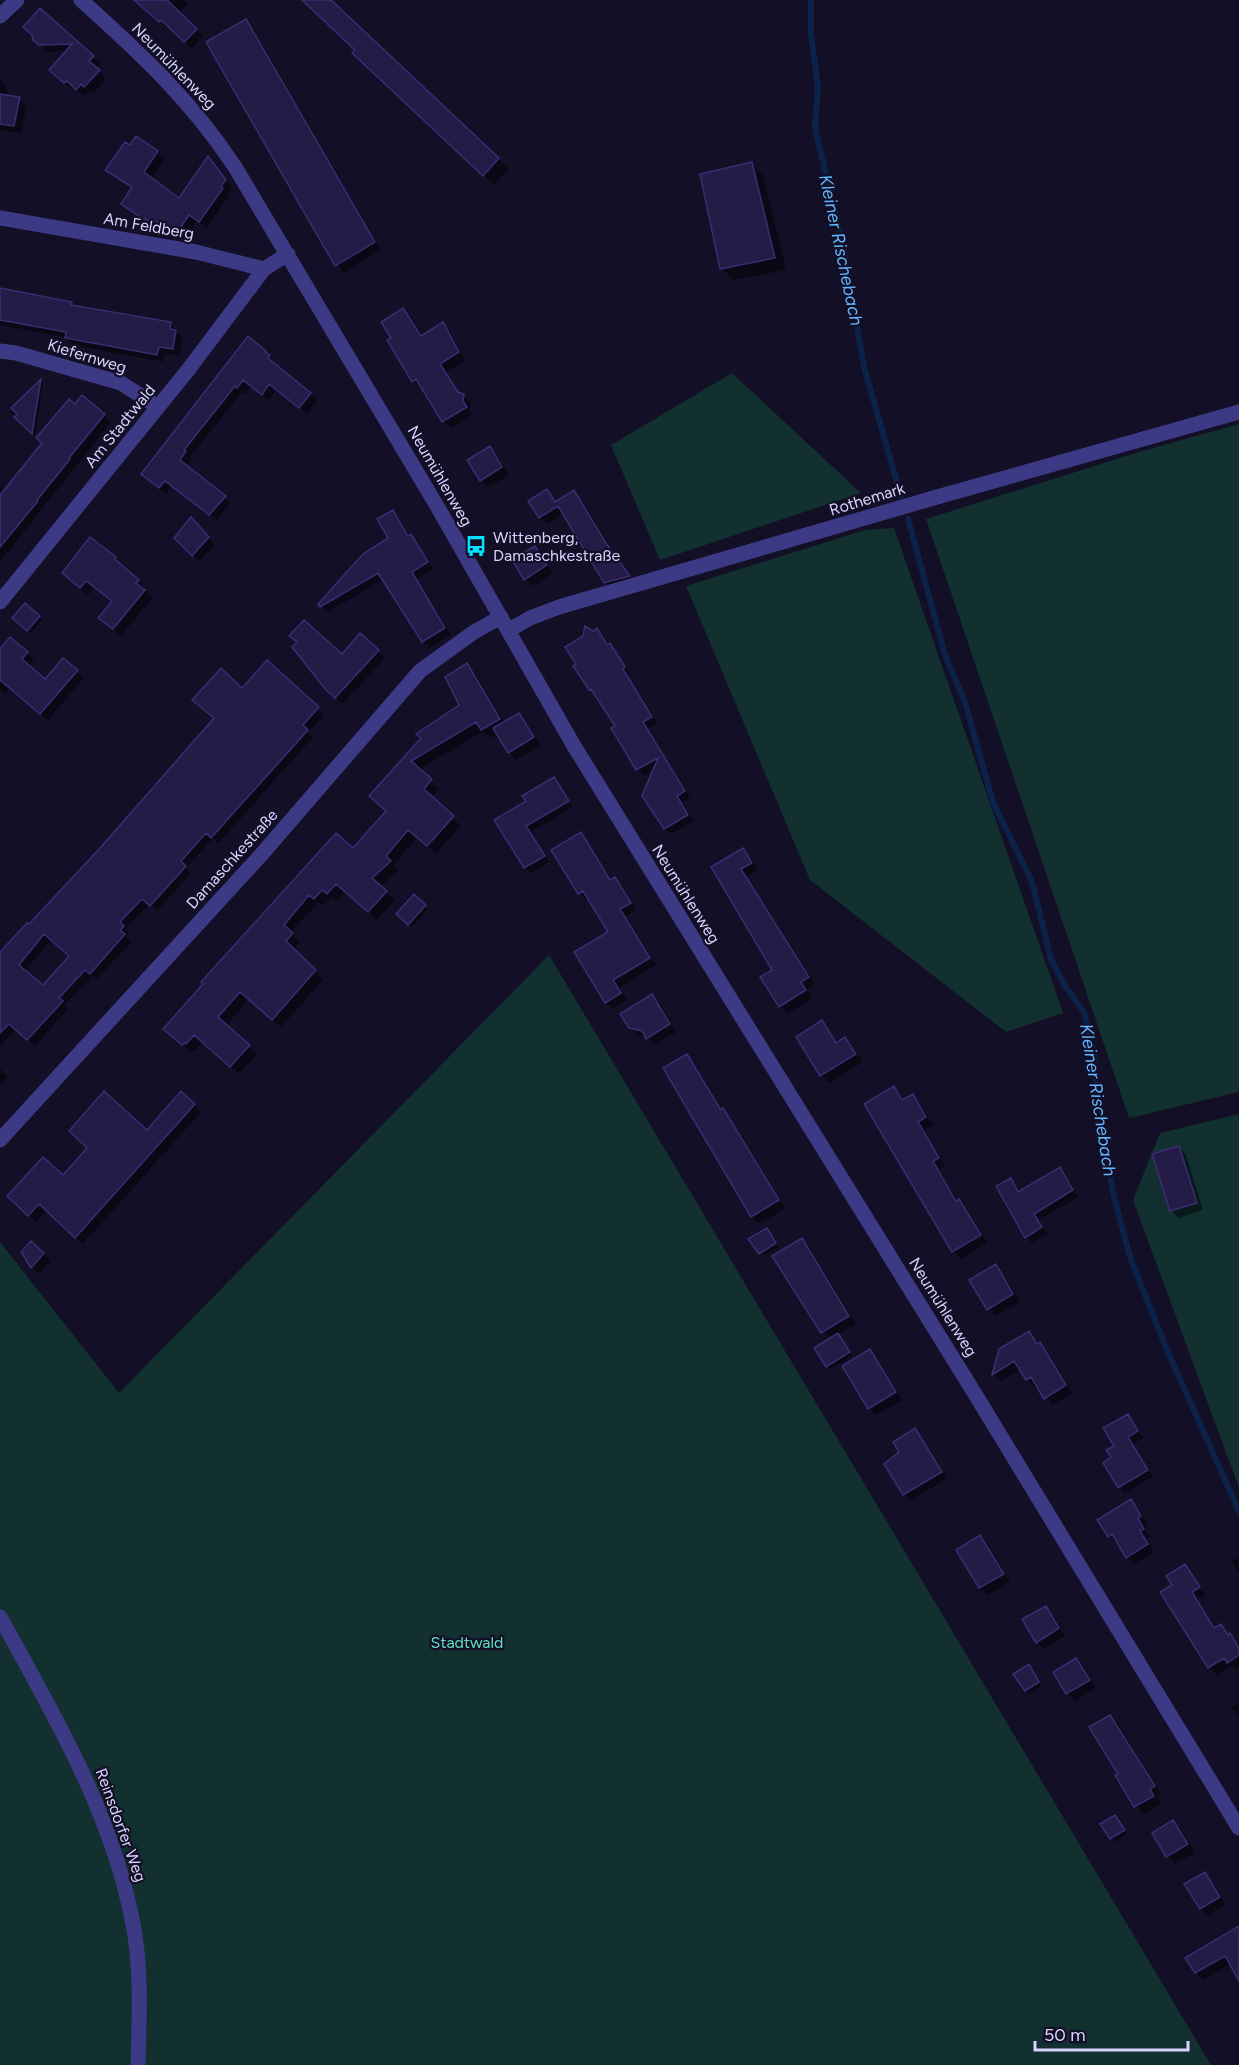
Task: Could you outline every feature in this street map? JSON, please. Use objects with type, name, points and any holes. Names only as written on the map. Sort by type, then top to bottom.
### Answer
[{"type":"street","points":[[0,16],[17,0]]},
{"type":"street","name":"Neumühlenweg","points":[[81,0],[149,62],[199,117],[235,167],[505,623],[586,765],[950,1354],[1239,1828]]},
{"type":"street","name":"Am Feldberg","points":[[0,218],[196,252],[264,269]]},
{"type":"street","points":[[264,269],[288,254]]},
{"type":"street","name":"Am Stadtwald","points":[[0,602],[158,407],[264,269]]},
{"type":"street","name":"Kiefernweg","points":[[0,351],[121,383],[158,407]]},
{"type":"street","name":"Rothemark","points":[[505,623],[914,503],[1239,412]]},
{"type":"street","name":"Damaschkestraße","points":[[0,1140],[261,855],[420,671],[474,632],[505,623]]},
{"type":"street","name":"Reinsdorfer Weg","points":[[0,1617],[81,1767],[100,1812],[125,1889],[134,1925],[138,1957],[138,2065]]},
{"type":"green space","points":[[732,373],[861,493],[660,560],[611,445]]},
{"type":"green space","points":[[1239,424],[1239,1092],[1129,1118],[926,519],[1139,452]]},
{"type":"green space","points":[[894,528],[1063,1013],[1006,1032],[810,880],[686,586],[865,530]]},
{"type":"green space","name":"Stadtwald","points":[[549,955],[1211,2065],[0,2065],[0,1242],[119,1393]]},
{"type":"green space","points":[[1239,1114],[1239,1488],[1133,1200],[1160,1133]]},
{"type":"building","points":[[134,0],[167,0],[197,29],[184,42],[161,20],[159,22]]},
{"type":"building","points":[[302,0],[331,0],[499,158],[483,176],[352,53],[355,50]]},
{"type":"building","points":[[40,8],[94,56],[89,61],[100,70],[84,87],[81,84],[76,90],[67,81],[64,83],[49,70],[72,44],[39,45],[23,27]]},
{"type":"building","points":[[246,19],[375,242],[335,266],[206,42]]},
{"type":"building","points":[[0,94],[20,97],[14,126],[0,124]]},
{"type":"building","points":[[136,136],[158,151],[144,172],[179,198],[208,156],[226,180],[221,186],[223,188],[199,222],[189,215],[176,234],[158,222],[143,219],[121,204],[132,187],[105,170],[125,142],[130,145]]},
{"type":"building","points":[[752,162],[775,258],[720,269],[700,174]]},
{"type":"building","points":[[0,288],[72,302],[71,305],[171,322],[170,329],[176,330],[173,349],[159,347],[157,355],[65,338],[66,332],[0,320]]},
{"type":"building","points":[[403,308],[421,336],[443,322],[459,352],[440,364],[458,392],[464,394],[463,401],[467,407],[442,422],[416,379],[412,382],[387,340],[391,338],[381,322]]},
{"type":"building","points":[[248,336],[270,355],[268,358],[311,393],[299,408],[269,384],[262,395],[243,380],[237,388],[235,386],[184,450],[186,451],[180,460],[226,496],[209,515],[165,481],[159,488],[141,474]]},
{"type":"building","points":[[41,379],[32,434],[14,417],[17,414],[11,408]]},
{"type":"building","points":[[82,395],[105,414],[0,547],[0,495],[42,443],[36,438],[69,399],[75,404]]},
{"type":"building","points":[[490,446],[502,467],[480,481],[467,460]]},
{"type":"building","points":[[547,489],[555,502],[574,490],[606,543],[630,576],[604,583],[558,506],[539,518],[528,501]]},
{"type":"building","points":[[393,510],[408,536],[411,534],[428,562],[412,572],[445,628],[422,642],[378,573],[320,607],[318,604],[363,554],[388,538],[377,519]]},
{"type":"building","points":[[191,517],[209,537],[192,556],[174,538]]},
{"type":"building","points":[[90,537],[116,557],[115,559],[139,580],[136,583],[145,590],[113,629],[98,618],[112,601],[86,581],[80,588],[62,573]]},
{"type":"building","points":[[535,546],[547,565],[524,580],[512,560]]},
{"type":"building","points":[[25,603],[40,616],[27,631],[12,618]]},
{"type":"building","points":[[304,620],[342,654],[360,633],[379,650],[335,698],[292,647],[297,642],[289,636]]},
{"type":"building","points":[[585,626],[593,631],[597,628],[607,645],[610,643],[625,667],[623,669],[652,717],[643,722],[685,791],[677,796],[688,815],[664,829],[642,796],[658,758],[636,770],[611,728],[615,726],[573,666],[576,664],[565,647],[583,636]]},
{"type":"building","points":[[10,637],[28,652],[22,659],[45,679],[63,658],[78,670],[40,714],[0,680],[0,649]]},
{"type":"building","points":[[267,660],[319,707],[303,725],[308,730],[211,838],[206,833],[181,861],[186,866],[150,906],[142,899],[120,922],[124,926],[120,930],[125,934],[90,974],[85,970],[59,998],[63,1001],[27,1040],[9,1024],[0,1033],[0,952],[101,847],[214,718],[192,700],[221,668],[242,688]],"holes":[[[44,934],[69,956],[43,985],[19,965]]]},
{"type":"building","points":[[467,663],[500,719],[481,730],[476,722],[411,761],[432,779],[424,789],[454,816],[427,846],[408,830],[386,856],[391,861],[372,878],[387,891],[368,912],[336,884],[327,894],[322,890],[314,899],[309,895],[284,925],[293,933],[286,941],[316,970],[272,1020],[240,992],[218,1017],[250,1045],[230,1067],[194,1035],[182,1045],[163,1029],[203,984],[201,982],[336,833],[353,848],[386,811],[369,796],[421,738],[416,734],[459,705],[445,677]]},
{"type":"building","points":[[519,713],[534,737],[508,753],[493,728]]},
{"type":"building","points":[[554,777],[569,801],[526,826],[545,856],[524,868],[494,820],[526,801],[522,796]]},
{"type":"building","points":[[581,832],[610,880],[615,877],[631,903],[620,909],[650,958],[613,980],[621,993],[605,1003],[574,952],[608,932],[583,891],[578,894],[551,850]]},
{"type":"building","points":[[743,848],[752,863],[741,869],[809,977],[801,982],[806,990],[779,1007],[760,977],[772,970],[711,867]]},
{"type":"building","points":[[414,894],[426,905],[408,925],[396,914]]},
{"type":"building","points":[[652,994],[670,1024],[646,1039],[642,1031],[629,1028],[620,1014]]},
{"type":"building","points":[[822,1020],[836,1043],[845,1037],[856,1054],[820,1076],[796,1037]]},
{"type":"building","points":[[687,1054],[779,1200],[751,1217],[663,1068]]},
{"type":"building","points":[[894,1086],[902,1100],[913,1094],[926,1117],[918,1122],[939,1158],[933,1161],[956,1201],[959,1199],[981,1235],[952,1252],[864,1104]]},
{"type":"building","points":[[104,1091],[147,1130],[181,1091],[195,1104],[75,1238],[39,1204],[28,1216],[7,1196],[43,1157],[63,1175],[87,1148],[69,1131]]},
{"type":"building","points":[[1179,1146],[1197,1203],[1170,1211],[1152,1154]]},
{"type":"building","points":[[1060,1167],[1073,1190],[1034,1214],[1042,1227],[1025,1238],[996,1186],[1011,1178],[1018,1192]]},
{"type":"building","points":[[767,1228],[776,1243],[759,1254],[748,1239]]},
{"type":"building","points":[[802,1238],[849,1316],[821,1333],[772,1256]]},
{"type":"building","points":[[31,1241],[44,1253],[31,1268],[21,1252]]},
{"type":"building","points":[[996,1264],[1013,1294],[987,1310],[969,1280]]},
{"type":"building","points":[[1029,1331],[1037,1344],[1040,1342],[1066,1385],[1044,1399],[1031,1377],[1026,1380],[1014,1361],[992,1375],[999,1349]]},
{"type":"building","points":[[838,1333],[850,1352],[826,1367],[814,1348]]},
{"type":"building","points":[[870,1349],[896,1392],[868,1409],[842,1366]]},
{"type":"building","points":[[1128,1414],[1138,1431],[1128,1437],[1148,1470],[1118,1488],[1103,1463],[1111,1457],[1106,1450],[1114,1446],[1103,1428]]},
{"type":"building","points":[[915,1428],[942,1472],[903,1495],[884,1464],[899,1452],[893,1442]]},
{"type":"building","points":[[1131,1499],[1141,1516],[1138,1518],[1144,1529],[1140,1531],[1148,1544],[1126,1558],[1112,1534],[1108,1537],[1097,1520]]},
{"type":"building","points":[[980,1535],[1004,1574],[979,1588],[956,1550]]},
{"type":"building","points":[[1185,1564],[1200,1587],[1192,1592],[1214,1628],[1221,1624],[1239,1648],[1239,1655],[1227,1663],[1224,1658],[1208,1668],[1160,1592],[1172,1585],[1166,1576]]},
{"type":"building","points":[[1046,1606],[1059,1628],[1036,1643],[1022,1619]]},
{"type":"building","points":[[1076,1658],[1090,1680],[1066,1694],[1053,1672]]},
{"type":"building","points":[[1029,1664],[1039,1682],[1025,1691],[1013,1674]]},
{"type":"building","points":[[1110,1715],[1155,1786],[1150,1789],[1154,1796],[1134,1807],[1115,1775],[1118,1774],[1089,1727]]},
{"type":"building","points":[[1115,1815],[1125,1830],[1110,1839],[1100,1824]]},
{"type":"building","points":[[1173,1820],[1188,1844],[1166,1857],[1152,1833]]},
{"type":"building","points":[[1205,1872],[1220,1897],[1200,1909],[1184,1884]]},
{"type":"building","points":[[1239,1926],[1239,1981],[1225,1956],[1195,1973],[1185,1958]]},
{"type":"waterway","name":"Kleiner Rischebach","points":[[811,0],[811,35],[818,86],[815,128],[843,245],[864,367],[901,496]]},
{"type":"waterway","name":"Kleiner Rischebach","points":[[908,519],[945,655],[965,702],[993,802],[1032,882],[1051,959],[1065,986],[1084,1012],[1094,1053],[1097,1103],[1114,1197],[1130,1257],[1167,1350],[1239,1511]]},
{"type":"place","name":"Wittenberg, Damaschkestraße","points":[[476,546]]}]
